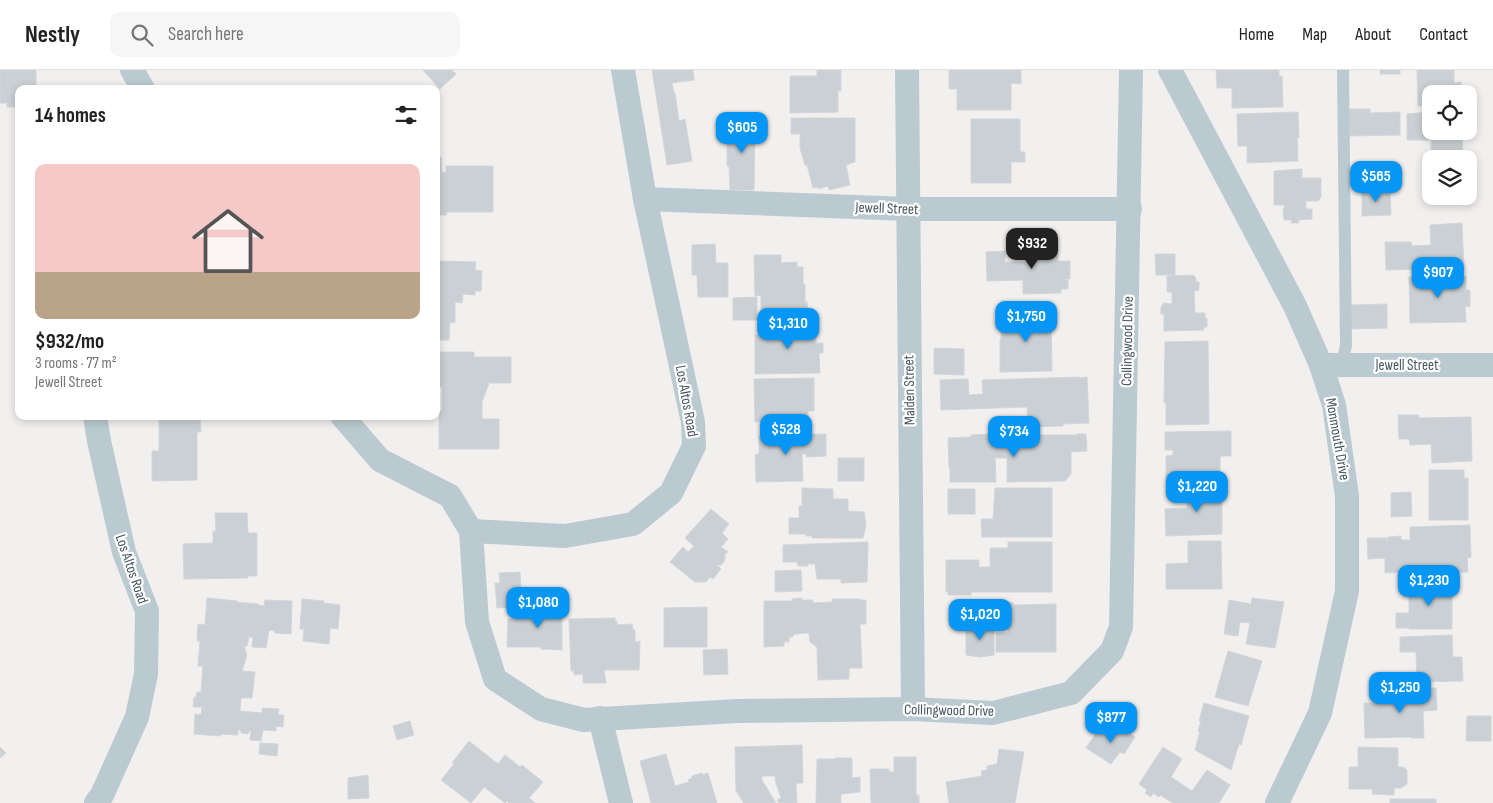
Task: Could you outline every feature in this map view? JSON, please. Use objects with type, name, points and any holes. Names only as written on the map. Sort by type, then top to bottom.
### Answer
[{"type":"street","points":[[132,70],[141,85]]},
{"type":"street","name":"Los Altos Road","points":[[471,531],[565,536],[632,524],[671,493],[694,446],[693,422],[645,199],[623,70]]},
{"type":"street","name":"Malden Street","points":[[907,70],[913,709]]},
{"type":"street","name":"Collingwood Drive","points":[[471,531],[477,622],[495,679],[541,709],[584,720],[738,710],[913,709],[993,713],[1072,694],[1112,651],[1121,627],[1131,70]]},
{"type":"street","name":"Monmouth Drive","points":[[1170,70],[1295,306],[1331,365],[1334,405],[1347,496],[1347,591],[1320,713],[1277,803]]},
{"type":"street","name":"Jewell Street","points":[[645,199],[908,209],[1130,209]]},
{"type":"street","name":"Jewell Street","points":[[1331,365],[1493,365]]},
{"type":"street","name":"Los Altos Road","points":[[96,420],[124,552],[147,611],[146,674],[138,717],[102,795],[96,803]]},
{"type":"street","points":[[345,420],[380,460],[450,496],[471,531]]},
{"type":"street","points":[[600,718],[621,803]]},
{"type":"lane","points":[[1331,365],[1346,346],[1343,70]]},
{"type":"building","points":[[0,70],[36,70],[36,85],[15,85],[15,107],[7,107],[7,103],[0,103]]},
{"type":"building","points":[[423,70],[452,70],[456,74],[440,89],[440,85],[436,85]]},
{"type":"building","points":[[652,70],[693,70],[694,80],[672,83],[679,121],[685,119],[692,161],[667,165]]},
{"type":"building","points":[[817,70],[841,70],[838,112],[790,113],[790,76],[817,76]]},
{"type":"building","points":[[949,70],[1021,70],[1021,84],[1011,83],[1011,110],[957,110],[957,89],[949,89]]},
{"type":"building","points":[[1216,70],[1279,70],[1279,76],[1282,76],[1283,107],[1232,108],[1232,88],[1217,88]]},
{"type":"building","points":[[1380,70],[1400,70],[1400,74],[1380,74]]},
{"type":"building","points":[[1417,70],[1454,70],[1454,83],[1461,82],[1461,85],[1422,85],[1422,106],[1418,106]]},
{"type":"building","points":[[1349,109],[1370,109],[1370,113],[1400,112],[1400,135],[1350,136]]},
{"type":"building","points":[[1298,112],[1298,161],[1247,163],[1247,146],[1238,146],[1237,114]]},
{"type":"building","points":[[1422,113],[1422,140],[1407,140],[1407,114]]},
{"type":"building","points":[[731,118],[755,118],[754,190],[730,190],[729,166],[727,166],[727,139],[731,139]]},
{"type":"building","points":[[791,118],[855,118],[855,162],[846,165],[850,185],[829,190],[828,186],[818,189],[818,187],[813,188],[800,148],[800,134],[791,134]]},
{"type":"building","points":[[971,119],[1020,119],[1020,152],[1025,152],[1025,162],[1011,162],[1011,183],[971,183]]},
{"type":"building","points":[[1431,140],[1462,140],[1463,150],[1431,150]]},
{"type":"building","points":[[440,157],[442,172],[446,173],[446,166],[493,166],[493,212],[446,212],[447,215],[440,215]]},
{"type":"building","points":[[1302,169],[1302,178],[1321,178],[1321,197],[1318,201],[1306,201],[1306,209],[1312,209],[1312,219],[1298,220],[1299,223],[1291,223],[1292,220],[1284,220],[1283,210],[1285,205],[1274,205],[1274,171]]},
{"type":"building","points":[[1390,190],[1391,215],[1362,216],[1362,191]]},
{"type":"building","points":[[1462,223],[1464,268],[1386,270],[1385,242],[1411,242],[1412,246],[1431,245],[1430,225]]},
{"type":"building","points":[[715,244],[716,263],[728,263],[728,297],[698,297],[697,275],[692,275],[692,245]]},
{"type":"building","points":[[1058,245],[1058,261],[1070,261],[1070,279],[1061,279],[1068,280],[1068,289],[1061,289],[1061,293],[1023,294],[1023,280],[987,281],[986,252],[1005,251],[1005,262],[1026,262],[1025,246]]},
{"type":"building","points":[[1155,254],[1175,254],[1175,275],[1156,275]]},
{"type":"building","points":[[754,255],[781,255],[781,263],[797,262],[797,267],[803,267],[803,284],[805,284],[805,302],[807,302],[808,316],[761,317],[761,295],[755,296]]},
{"type":"building","points":[[440,261],[476,262],[475,270],[482,271],[481,291],[475,291],[475,295],[463,294],[462,303],[455,302],[455,323],[450,322],[449,340],[440,340]]},
{"type":"building","points":[[1193,275],[1196,278],[1196,282],[1199,282],[1199,290],[1194,291],[1195,313],[1205,313],[1207,327],[1204,327],[1204,330],[1164,331],[1164,314],[1161,314],[1161,307],[1164,303],[1172,304],[1172,292],[1167,292],[1167,276]]},
{"type":"building","points":[[1466,276],[1466,290],[1470,290],[1470,307],[1465,306],[1466,322],[1410,323],[1409,277]]},
{"type":"building","points":[[757,297],[757,320],[733,320],[733,298]]},
{"type":"building","points":[[1387,304],[1387,328],[1351,329],[1351,305]]},
{"type":"building","points":[[1051,312],[1052,371],[1000,372],[1001,324],[1005,324],[1005,313]]},
{"type":"building","points":[[764,325],[816,325],[816,343],[823,343],[823,353],[819,353],[820,373],[755,374],[755,335],[764,335]]},
{"type":"building","points":[[1208,341],[1209,424],[1166,425],[1166,403],[1164,403],[1165,342]]},
{"type":"building","points":[[934,348],[964,349],[964,375],[934,374]]},
{"type":"building","points":[[440,352],[474,352],[474,357],[511,357],[511,383],[489,383],[482,402],[482,419],[499,419],[499,449],[439,449],[439,420],[440,411],[442,411],[442,387],[440,387]]},
{"type":"building","points":[[1087,377],[1089,423],[1028,427],[1027,407],[941,410],[940,380],[968,379],[969,395],[983,394],[982,380]]},
{"type":"building","points":[[814,378],[814,411],[808,411],[808,429],[776,429],[776,421],[755,422],[754,379]]},
{"type":"building","points":[[1398,415],[1419,415],[1419,418],[1471,417],[1472,461],[1432,463],[1431,444],[1410,445],[1409,439],[1399,439]]},
{"type":"building","points":[[159,420],[200,420],[201,432],[197,432],[197,480],[152,481],[152,451],[159,451]]},
{"type":"building","points":[[1231,431],[1231,456],[1220,456],[1220,478],[1166,479],[1166,456],[1173,455],[1173,450],[1165,450],[1165,432]]},
{"type":"building","points":[[826,434],[826,456],[807,457],[806,454],[802,454],[803,481],[756,482],[755,455],[759,454],[759,436]]},
{"type":"building","points":[[996,434],[996,443],[1019,442],[1019,435],[1086,434],[1087,451],[1071,452],[1071,474],[1065,481],[1007,482],[1007,458],[995,458],[996,482],[950,482],[948,438]]},
{"type":"building","points":[[838,458],[864,458],[864,481],[838,481]]},
{"type":"building","points":[[1429,470],[1464,470],[1464,478],[1468,478],[1468,520],[1429,520]]},
{"type":"building","points":[[1222,486],[1222,534],[1166,536],[1165,509],[1187,508],[1187,487]]},
{"type":"building","points":[[802,488],[833,489],[833,499],[848,499],[848,511],[864,512],[866,525],[863,538],[812,538],[812,536],[806,536],[806,534],[789,534],[789,518],[799,518],[799,506],[802,506]]},
{"type":"building","points":[[995,488],[1052,488],[1052,537],[982,537],[981,519],[993,519]]},
{"type":"building","points":[[948,489],[975,489],[975,514],[948,514]]},
{"type":"building","points":[[1411,492],[1412,516],[1391,517],[1391,493]]},
{"type":"building","points":[[711,509],[729,524],[722,533],[728,539],[721,547],[728,552],[725,554],[725,560],[721,565],[717,565],[721,569],[713,579],[710,577],[706,582],[695,582],[670,562],[683,547],[688,552],[694,546],[685,538]]},
{"type":"building","points":[[215,513],[247,513],[248,533],[257,533],[257,576],[248,576],[248,578],[184,579],[183,544],[213,543],[213,531],[216,531]]},
{"type":"building","points":[[1470,525],[1471,557],[1467,558],[1468,572],[1385,573],[1385,558],[1368,559],[1367,538],[1387,538],[1388,541],[1388,537],[1401,536],[1401,540],[1410,540],[1410,527]]},
{"type":"building","points":[[1188,541],[1221,541],[1222,589],[1166,589],[1166,564],[1188,563]]},
{"type":"building","points":[[868,542],[867,582],[841,583],[841,579],[817,579],[815,564],[808,563],[808,566],[798,566],[797,562],[783,562],[783,545]]},
{"type":"building","points":[[1008,542],[1052,542],[1052,592],[971,592],[971,595],[948,595],[948,591],[946,592],[946,560],[979,560],[979,567],[990,567],[990,548],[1008,548]]},
{"type":"building","points":[[801,570],[802,591],[775,592],[775,571]]},
{"type":"building","points":[[520,572],[522,606],[497,608],[495,583],[500,583],[499,573]]},
{"type":"building","points":[[1425,579],[1452,579],[1452,629],[1396,628],[1396,613],[1409,613],[1409,589],[1425,588]]},
{"type":"building","points":[[207,598],[264,606],[265,600],[292,601],[291,634],[275,633],[275,631],[269,630],[266,648],[252,647],[253,637],[249,637],[247,646],[245,646],[247,655],[242,671],[255,672],[252,698],[241,698],[240,711],[262,713],[262,708],[279,709],[278,715],[284,715],[283,727],[276,726],[276,731],[263,730],[261,741],[250,740],[251,731],[248,734],[241,733],[241,730],[238,730],[238,735],[221,734],[220,736],[194,734],[195,714],[201,715],[202,707],[193,707],[194,697],[196,697],[197,692],[201,692],[203,666],[198,666],[200,641],[197,641],[198,624],[205,625]]},
{"type":"building","points":[[802,598],[802,600],[813,600],[813,603],[832,602],[832,599],[866,600],[866,624],[860,624],[862,668],[849,668],[849,679],[818,680],[817,647],[810,642],[809,633],[795,634],[789,637],[789,642],[784,642],[784,646],[764,647],[764,601],[792,601],[792,599]]},
{"type":"building","points":[[1252,598],[1284,602],[1275,648],[1246,644],[1250,623],[1240,622],[1238,636],[1224,634],[1229,600],[1251,604]]},
{"type":"building","points":[[302,599],[340,605],[338,629],[330,628],[329,644],[303,641],[304,629],[300,629]]},
{"type":"building","points":[[540,601],[562,601],[562,650],[541,649],[541,647],[507,647],[508,619],[540,619]]},
{"type":"building","points":[[1004,602],[1013,603],[1013,605],[1056,604],[1056,652],[996,652],[996,633],[1008,633],[1008,621],[1005,620]]},
{"type":"building","points":[[707,607],[707,647],[664,647],[664,608]]},
{"type":"building","points":[[615,618],[617,625],[632,624],[633,630],[635,630],[635,642],[640,641],[639,670],[604,670],[606,683],[583,683],[583,674],[574,675],[574,671],[571,671],[569,619]]},
{"type":"building","points":[[980,625],[994,627],[994,655],[980,657],[966,655],[966,627]]},
{"type":"building","points":[[1452,635],[1453,657],[1462,657],[1463,681],[1417,682],[1416,652],[1400,652],[1400,637]]},
{"type":"building","points":[[727,649],[728,674],[704,675],[703,650]]},
{"type":"building","points":[[1228,651],[1262,661],[1248,706],[1215,697]]},
{"type":"building","points":[[1436,688],[1437,710],[1423,711],[1424,738],[1365,738],[1364,703],[1387,703],[1386,690]]},
{"type":"building","points":[[1204,703],[1249,716],[1241,745],[1239,744],[1231,770],[1195,750],[1200,732],[1198,731],[1201,721],[1199,721]]},
{"type":"building","points":[[1467,716],[1491,716],[1491,741],[1466,741]]},
{"type":"building","points":[[410,721],[414,735],[397,740],[393,726]]},
{"type":"building","points":[[1112,726],[1116,729],[1118,726],[1135,737],[1124,754],[1120,752],[1111,764],[1086,748],[1099,729],[1107,734]]},
{"type":"building","points":[[469,741],[498,764],[505,755],[520,767],[522,765],[543,782],[529,798],[535,803],[509,803],[507,801],[505,803],[484,787],[471,803],[441,780]]},
{"type":"building","points":[[260,743],[278,744],[277,756],[259,754]]},
{"type":"building","points":[[802,745],[803,783],[796,783],[797,803],[779,803],[777,800],[781,798],[775,776],[762,776],[762,780],[776,803],[744,803],[736,791],[735,747]]},
{"type":"building","points":[[0,747],[6,753],[0,758]]},
{"type":"building","points":[[1163,747],[1182,759],[1171,777],[1192,791],[1207,770],[1230,785],[1219,803],[1173,803],[1160,795],[1159,797],[1153,793],[1151,797],[1145,793],[1147,790],[1139,784]]},
{"type":"building","points":[[1358,747],[1398,748],[1398,767],[1403,767],[1407,770],[1407,784],[1401,788],[1394,788],[1394,795],[1372,794],[1372,789],[1349,789],[1349,767],[1358,767]]},
{"type":"building","points":[[999,749],[1024,752],[1015,803],[949,803],[946,782],[982,776],[981,771],[987,770],[987,766],[997,764]]},
{"type":"building","points":[[666,754],[675,786],[689,782],[688,780],[692,776],[708,773],[717,803],[651,803],[640,761]]},
{"type":"building","points":[[894,757],[916,757],[916,795],[919,795],[919,803],[871,803],[870,769],[889,769],[889,772],[894,772]]},
{"type":"building","points":[[852,758],[852,778],[860,777],[860,792],[841,794],[841,803],[816,803],[817,759]]},
{"type":"building","points":[[368,775],[369,798],[348,799],[348,778]]},
{"type":"building","points":[[1390,799],[1436,799],[1436,803],[1390,803]]}]
